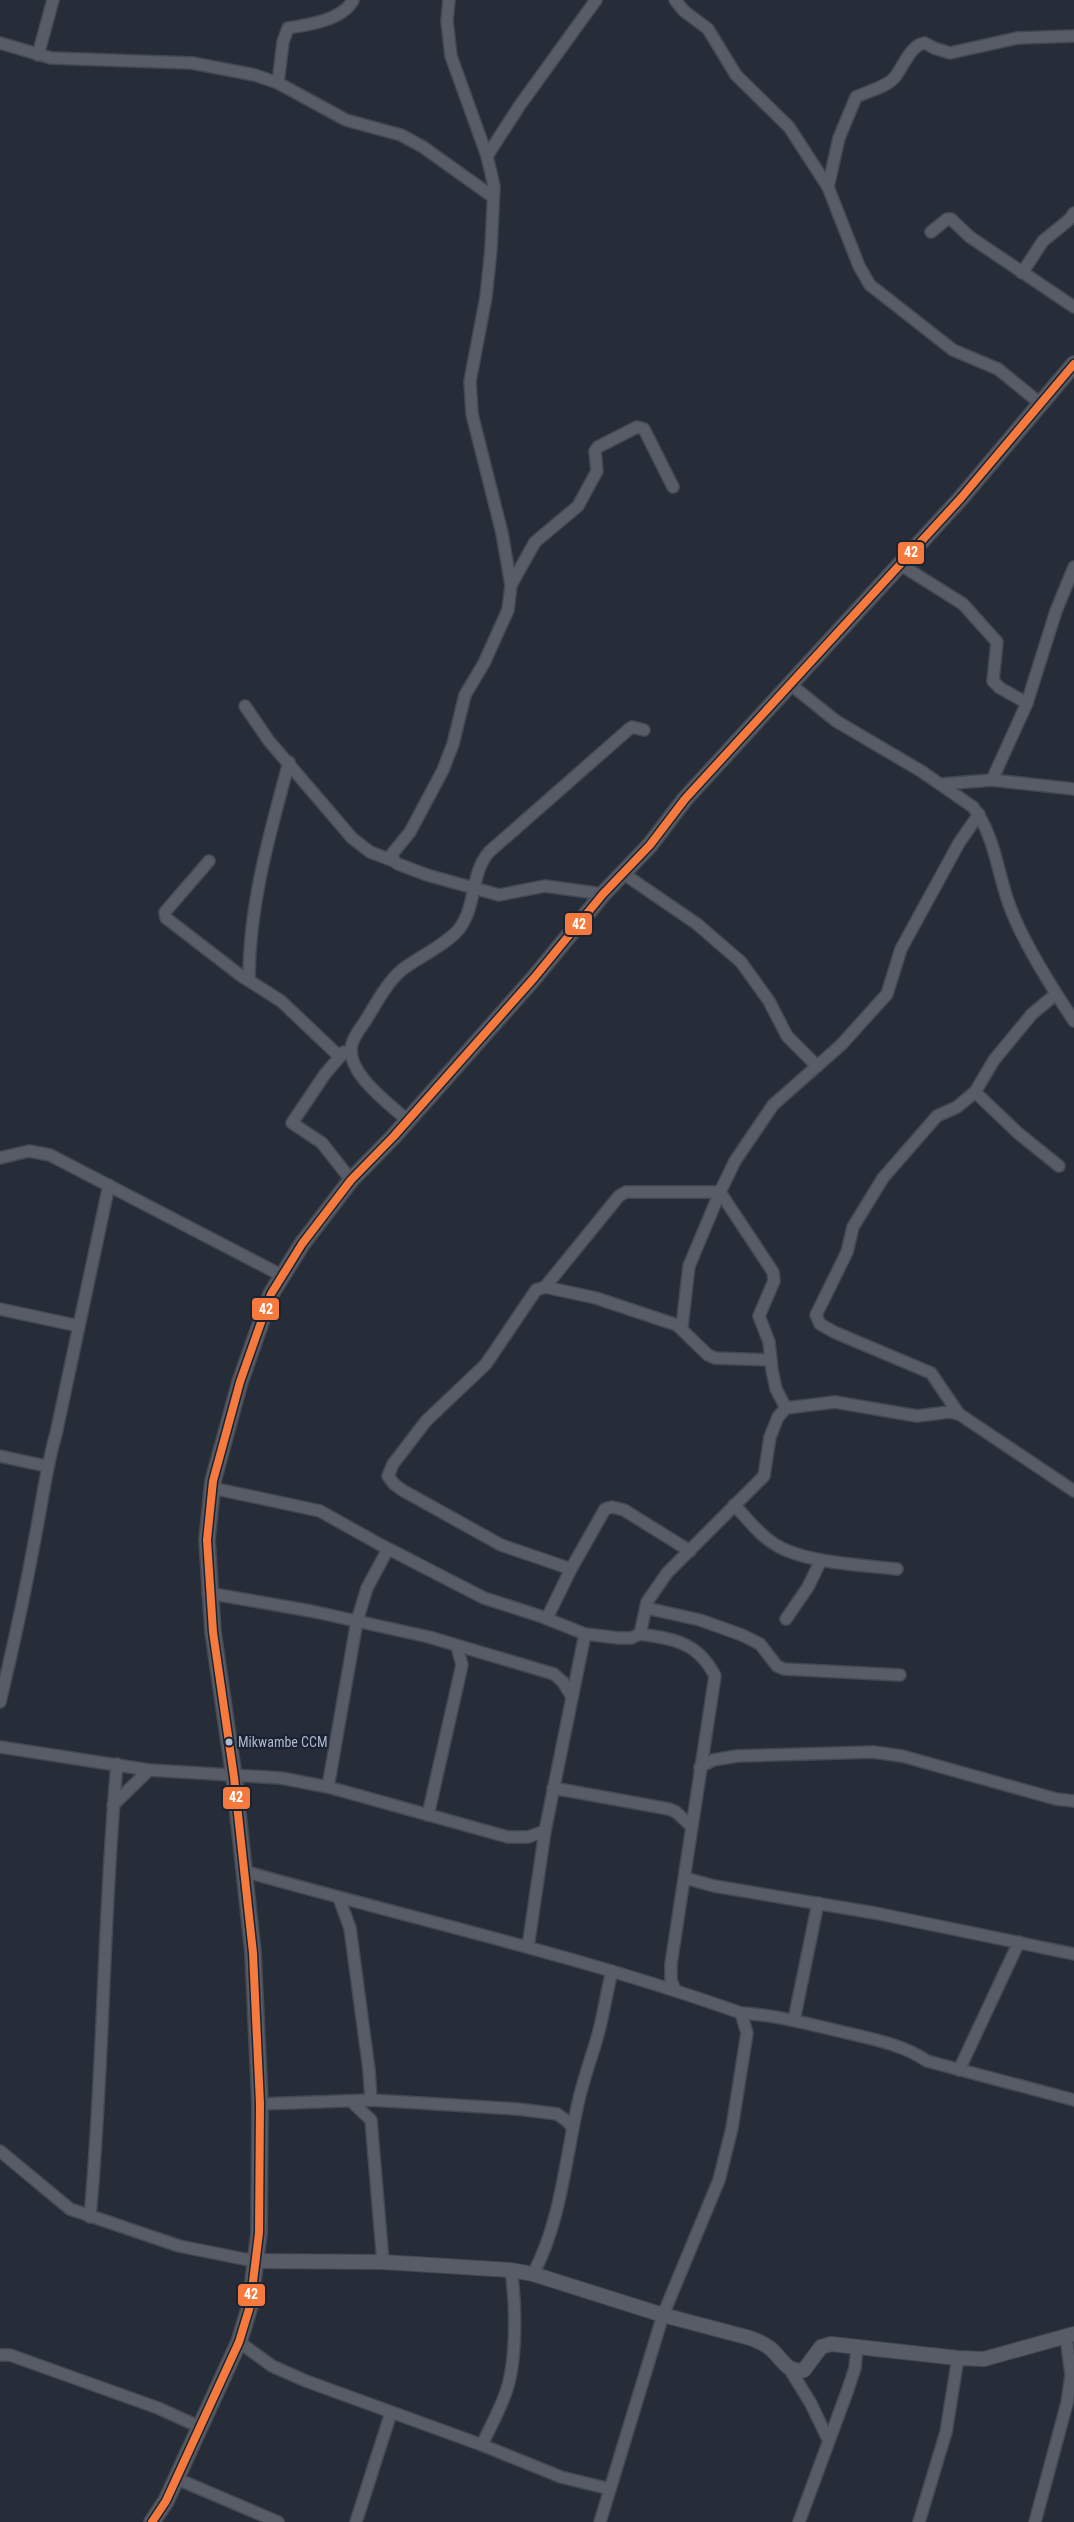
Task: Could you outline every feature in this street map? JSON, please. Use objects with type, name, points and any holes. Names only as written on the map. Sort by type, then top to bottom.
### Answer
[{"type":"main road","points":[[152,2522],[166,2501],[239,2342],[250,2306],[254,2261],[259,2233],[260,2104],[253,1953],[234,1777],[208,1593],[207,1540],[212,1488],[254,1337],[281,1275],[351,1180],[408,1121],[534,978],[603,894],[650,845],[685,799],[901,565],[1072,368]]},
{"type":"street","points":[[38,55],[53,0]]},
{"type":"street","points":[[278,83],[283,42],[288,28],[324,21],[348,6],[352,0]]},
{"type":"street","points":[[449,0],[447,21],[451,56],[487,156],[494,186],[491,249],[486,297],[470,381],[470,394],[472,414],[502,533],[512,585]]},
{"type":"street","points":[[487,156],[520,105],[596,0]]},
{"type":"street","points":[[675,0],[684,12],[708,29],[736,75],[789,127],[828,187],[859,266],[870,285],[953,350],[998,369],[1041,404]]},
{"type":"street","points":[[828,187],[839,138],[856,97],[892,80],[915,47],[920,43],[925,42],[934,48],[950,53],[1017,38],[1074,36]]},
{"type":"street","points":[[0,43],[51,58],[192,63],[255,75],[278,83],[346,120],[401,135],[423,147],[492,197]]},
{"type":"street","points":[[1022,273],[1043,241],[1070,219],[1074,213]]},
{"type":"street","points":[[931,232],[947,219],[951,219],[970,237],[1074,308]]},
{"type":"street","points":[[394,861],[392,854],[394,850],[410,832],[443,770],[453,744],[463,700],[502,627],[508,610],[512,585],[535,542],[578,506],[597,471],[596,451],[598,447],[637,427],[641,428],[646,432],[673,487]]},
{"type":"street","points":[[901,565],[963,604],[997,642],[993,678],[996,685],[1027,702]]},
{"type":"street","points":[[992,780],[1027,702],[1056,611],[1074,567]]},
{"type":"street","points":[[790,684],[836,721],[942,784],[971,804],[979,814],[997,856],[1009,904],[1056,994],[1074,1022]]},
{"type":"street","points":[[245,706],[269,741],[289,762],[352,838],[370,852],[427,875],[499,895],[545,886],[603,894]]},
{"type":"street","points":[[351,1180],[322,1143],[292,1123],[325,1074],[351,1045],[375,1004],[398,973],[461,927],[470,912],[474,888],[483,861],[489,852],[628,729],[632,727],[644,730]]},
{"type":"street","points":[[249,979],[249,954],[259,871],[289,762]]},
{"type":"street","points":[[942,784],[992,780],[1074,789]]},
{"type":"street","points":[[682,1327],[688,1272],[720,1192],[735,1162],[773,1104],[841,1045],[887,994],[901,949],[959,843],[979,814]]},
{"type":"street","points":[[208,861],[165,912],[166,918],[240,975],[281,1001],[340,1057]]},
{"type":"street","points":[[624,874],[697,924],[741,962],[769,1000],[787,1036],[817,1066]]},
{"type":"street","points":[[1056,994],[1032,1014],[994,1060],[975,1092],[958,1107],[936,1116],[883,1178],[853,1227],[847,1252],[816,1315],[820,1324],[834,1332],[931,1373],[960,1414],[1074,1491]]},
{"type":"street","points":[[351,1045],[351,1061],[362,1078],[408,1121]]},
{"type":"street","points":[[975,1092],[1018,1133],[1059,1166]]},
{"type":"street","points":[[0,1158],[30,1151],[50,1155],[281,1275]]},
{"type":"street","points":[[0,1702],[24,1598],[43,1498],[46,1466],[56,1434],[109,1186]]},
{"type":"street","points":[[545,1287],[619,1196],[626,1192],[720,1192]]},
{"type":"street","points":[[720,1192],[773,1272],[774,1281],[759,1316],[769,1342],[776,1389],[786,1408]]},
{"type":"street","points":[[570,1570],[518,1552],[481,1536],[402,1490],[388,1476],[393,1464],[426,1422],[486,1364],[536,1290],[545,1287],[596,1298],[682,1327],[705,1353],[715,1358],[771,1360]]},
{"type":"street","points":[[0,1309],[78,1326]]},
{"type":"street","points":[[640,1634],[647,1602],[667,1573],[734,1504],[749,1494],[764,1476],[770,1437],[778,1417],[786,1408],[835,1402],[906,1415],[925,1416],[949,1412],[960,1414]]},
{"type":"street","points":[[0,1456],[46,1466]]},
{"type":"street","points":[[212,1488],[320,1510],[388,1549],[484,1598],[548,1618],[584,1634],[619,1638],[632,1638],[640,1634],[686,1644],[710,1667],[715,1676],[671,1964],[671,1980],[675,1990]]},
{"type":"street","points":[[734,1504],[766,1539],[777,1547],[821,1560],[897,1569]]},
{"type":"street","points":[[548,1618],[570,1570],[605,1510],[612,1507],[630,1513],[690,1551]]},
{"type":"street","points":[[328,1787],[357,1621],[367,1588],[388,1549]]},
{"type":"street","points":[[786,1619],[808,1587],[821,1560]]},
{"type":"street","points":[[208,1593],[357,1621],[457,1646],[554,1674],[572,1694]]},
{"type":"street","points":[[646,1608],[700,1620],[742,1634],[760,1644],[776,1666],[784,1669],[900,1676]]},
{"type":"street","points":[[528,1947],[545,1831],[584,1634]]},
{"type":"street","points":[[428,1815],[462,1665],[457,1646]]},
{"type":"street","points":[[554,1674],[577,1669]]},
{"type":"street","points":[[0,1747],[150,1770],[234,1777],[281,1778],[328,1787],[508,1837],[528,1837],[545,1831]]},
{"type":"street","points":[[700,1767],[713,1760],[738,1756],[873,1752],[902,1756],[1056,1799],[1074,1801]]},
{"type":"street","points":[[90,2217],[98,2140],[113,1805],[117,1764]]},
{"type":"street","points":[[113,1805],[150,1770]]},
{"type":"street","points":[[553,1788],[676,1812],[691,1826]]},
{"type":"street","points":[[676,1812],[695,1799]]},
{"type":"street","points":[[243,1871],[528,1947],[675,1990],[741,2013],[770,2015],[890,2043],[915,2052],[927,2061],[1074,2100]]},
{"type":"street","points":[[685,1878],[714,1886],[875,1912],[1074,1954]]},
{"type":"street","points":[[339,1898],[350,1928],[369,2070],[371,2100]]},
{"type":"street","points":[[794,2020],[818,1902]]},
{"type":"street","points":[[959,2070],[1019,1942]]},
{"type":"street","points":[[533,2274],[546,2248],[572,2138],[577,2105],[599,2030],[612,1971]]},
{"type":"street","points":[[600,2522],[663,2315],[704,2220],[721,2171],[732,2128],[746,2033],[741,2013]]},
{"type":"street","points":[[260,2104],[371,2100],[518,2109],[557,2114],[567,2121],[572,2128]]},
{"type":"street","points":[[352,2102],[371,2120],[383,2262]]},
{"type":"street","points":[[557,2114],[577,2105]]},
{"type":"street","points":[[0,2151],[70,2209],[179,2246],[254,2261],[383,2262],[511,2270],[533,2274],[663,2315],[764,2343],[788,2368],[810,2402],[828,2439]]},
{"type":"street","points":[[482,2445],[507,2388],[512,2363],[515,2297],[511,2270]]},
{"type":"street","points":[[788,2368],[797,2371],[804,2370],[821,2346],[831,2344],[958,2358],[984,2358],[1070,2335],[1071,2375],[1067,2403],[1035,2522]]},
{"type":"street","points":[[239,2342],[283,2372],[482,2445],[561,2477],[610,2489]]},
{"type":"street","points":[[799,2522],[855,2368],[857,2347]]},
{"type":"street","points":[[0,2355],[10,2355],[149,2405],[200,2427]]},
{"type":"street","points":[[919,2522],[946,2432],[958,2358]]},
{"type":"street","points":[[356,2522],[391,2413]]},
{"type":"street","points":[[175,2478],[273,2521]]},
{"type":"transit line","name":"42","points":[[152,2522],[166,2501],[239,2342],[250,2306],[259,2233],[260,2104],[253,1953],[234,1777],[213,1632],[207,1540],[213,1481],[240,1382],[271,1294],[302,1244],[351,1180],[394,1136],[534,978],[603,894],[650,845],[685,799],[961,498],[1074,364]]},
{"type":"place","name":"Mikwambe CCM","points":[[229,1742]]}]
